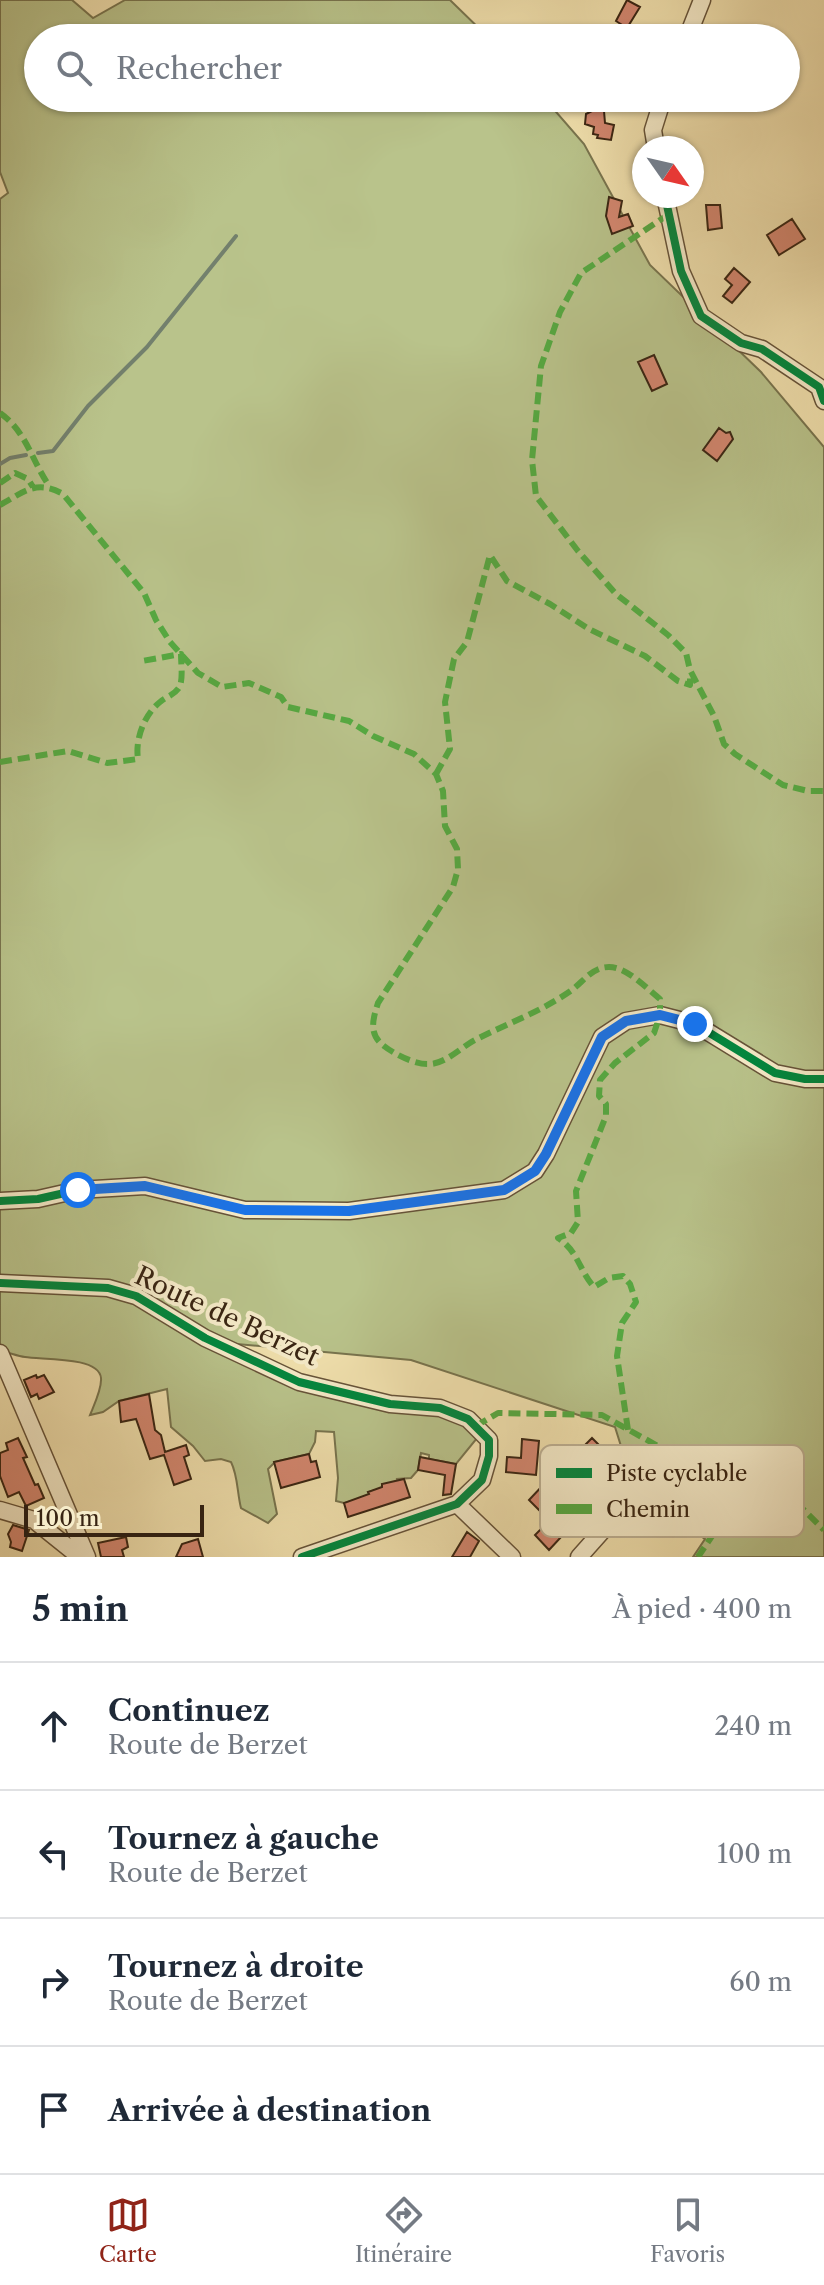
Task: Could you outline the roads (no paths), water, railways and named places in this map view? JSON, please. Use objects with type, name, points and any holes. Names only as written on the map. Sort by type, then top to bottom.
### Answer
[{"type":"street","points":[[693,24],[702,0]]},
{"type":"street","points":[[654,136],[659,112]]},
{"type":"street","points":[[668,208],[681,271],[701,316],[741,343],[762,349],[822,389]]},
{"type":"street","points":[[0,1201],[38,1199],[78,1190],[145,1186],[245,1210],[349,1211],[504,1190],[535,1171],[546,1154],[602,1037],[626,1021],[660,1015],[695,1024],[775,1073],[824,1079]]},
{"type":"street","name":"Route de Berzet","points":[[0,1283],[108,1288],[136,1296],[205,1338],[299,1382],[390,1404],[440,1408],[468,1419],[489,1440],[489,1456],[482,1480],[457,1504]]},
{"type":"street","points":[[0,1353],[87,1557]]},
{"type":"street","points":[[302,1557],[457,1504],[512,1557]]},
{"type":"street","points":[[0,1510],[34,1520],[80,1557]]},
{"type":"street","points":[[579,1557],[597,1537]]},
{"type":"waterway","points":[[38,453],[53,451],[88,406],[147,347],[236,236]]},
{"type":"waterway","points":[[0,464],[26,455]]}]
